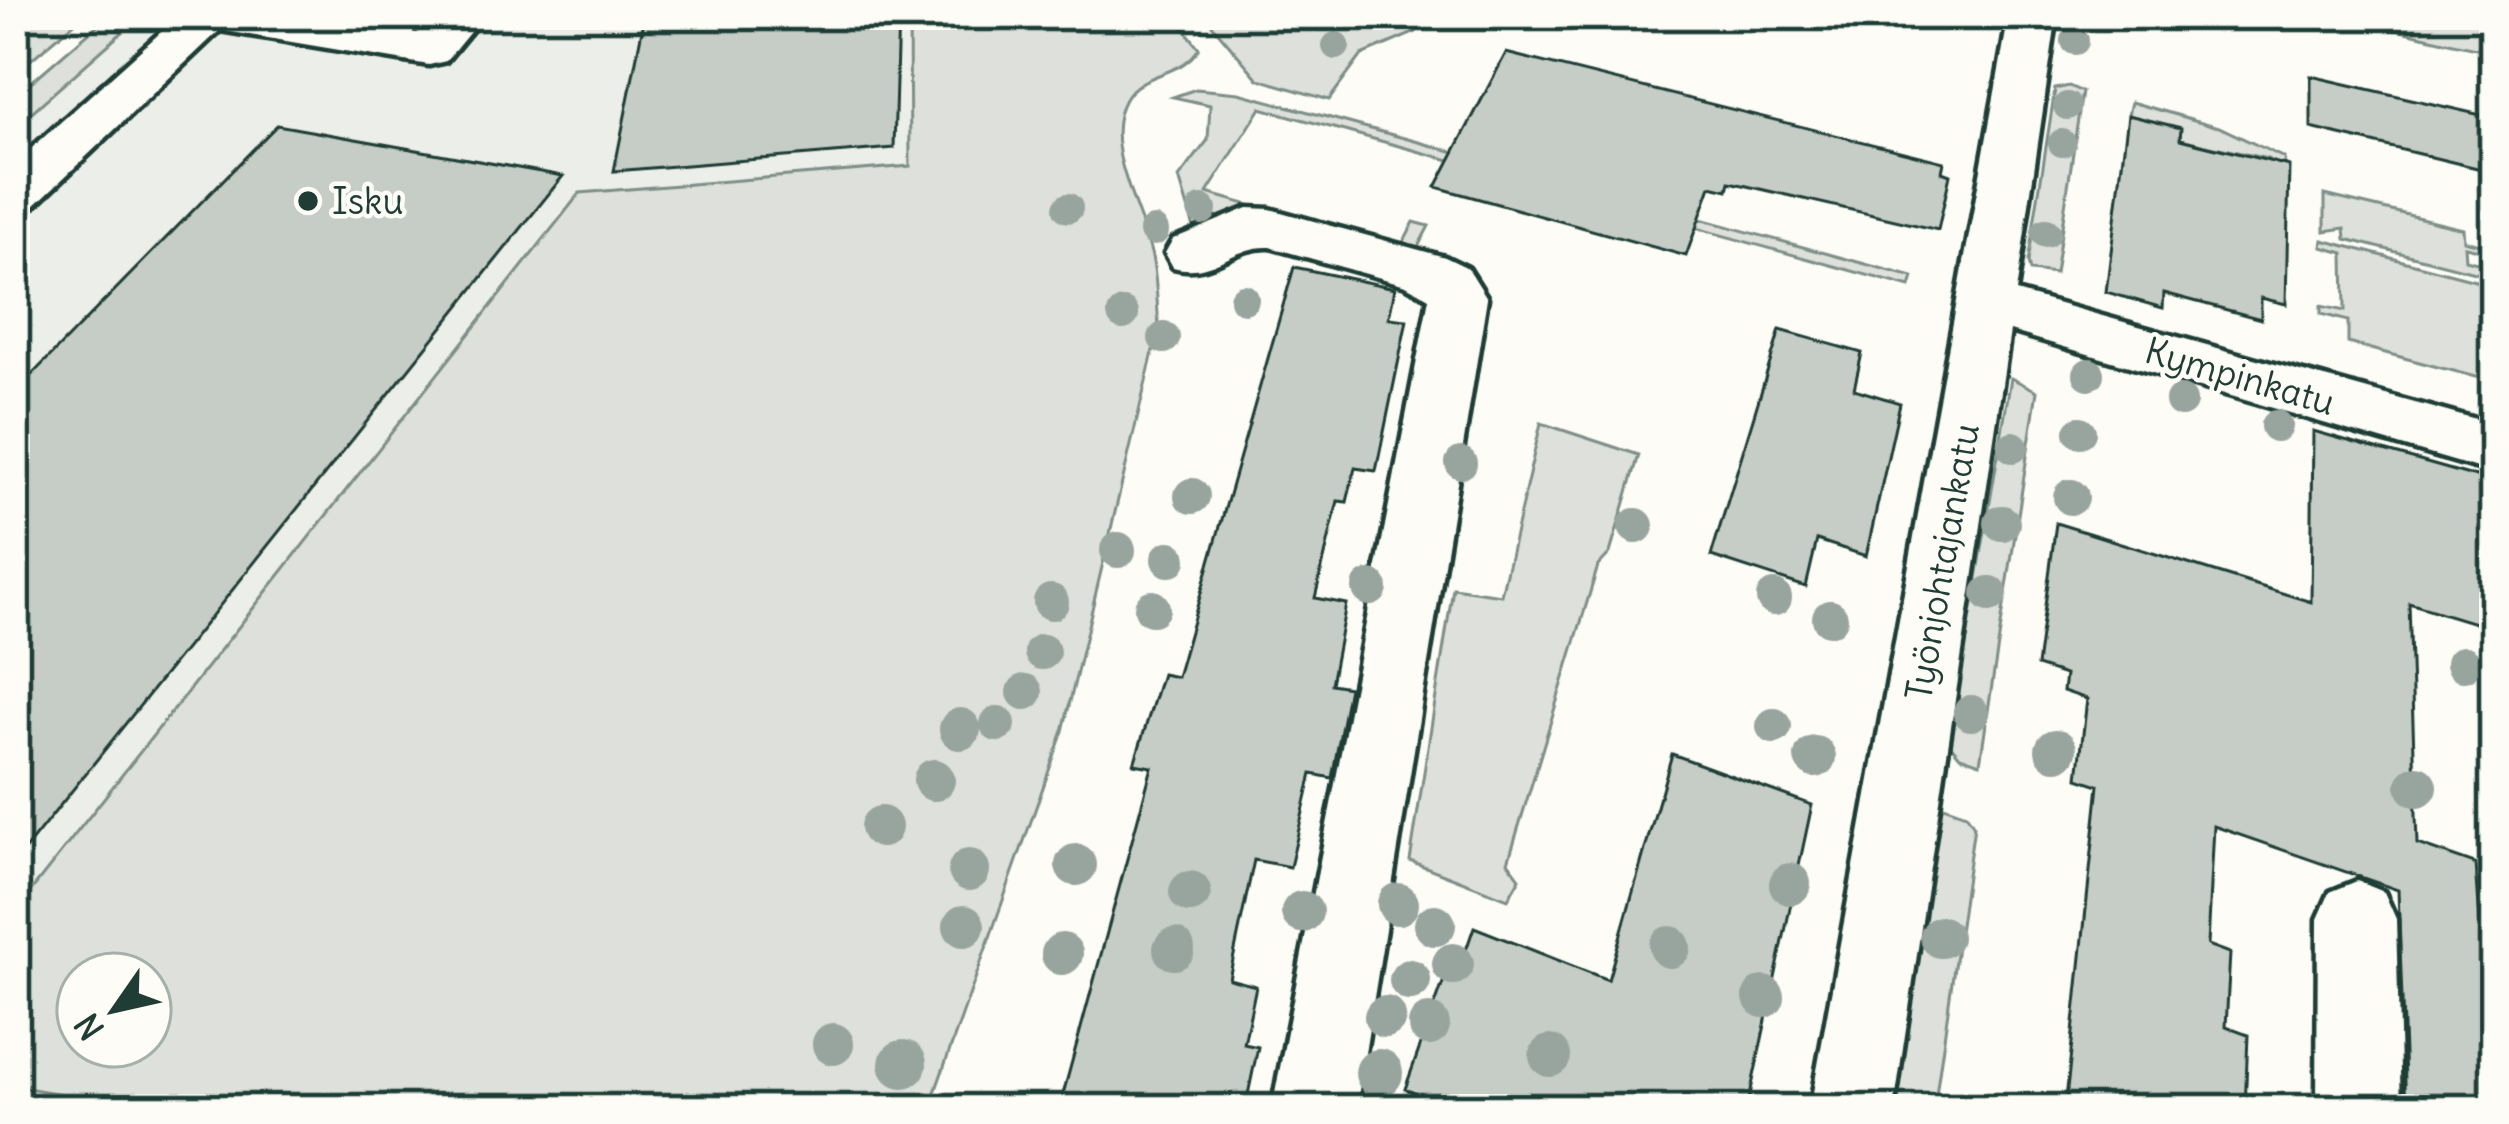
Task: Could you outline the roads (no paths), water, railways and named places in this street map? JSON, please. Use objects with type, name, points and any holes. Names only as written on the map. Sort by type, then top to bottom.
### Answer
[{"type":"street","points":[[15,193],[211,15],[429,50],[460,15]]},
{"type":"street","name":"Työnjohtajankatu","points":[[1852,1109],[2033,15]]},
{"type":"street","points":[[1193,253],[1248,227],[1270,228],[1448,282],[1480,323],[1314,1109]]},
{"type":"street","name":"Kympinkatu","points":[[1985,304],[2494,449]]},
{"type":"street","points":[[2357,920],[2360,1109]]},
{"type":"place","name":"Isku","points":[[308,201]]}]
